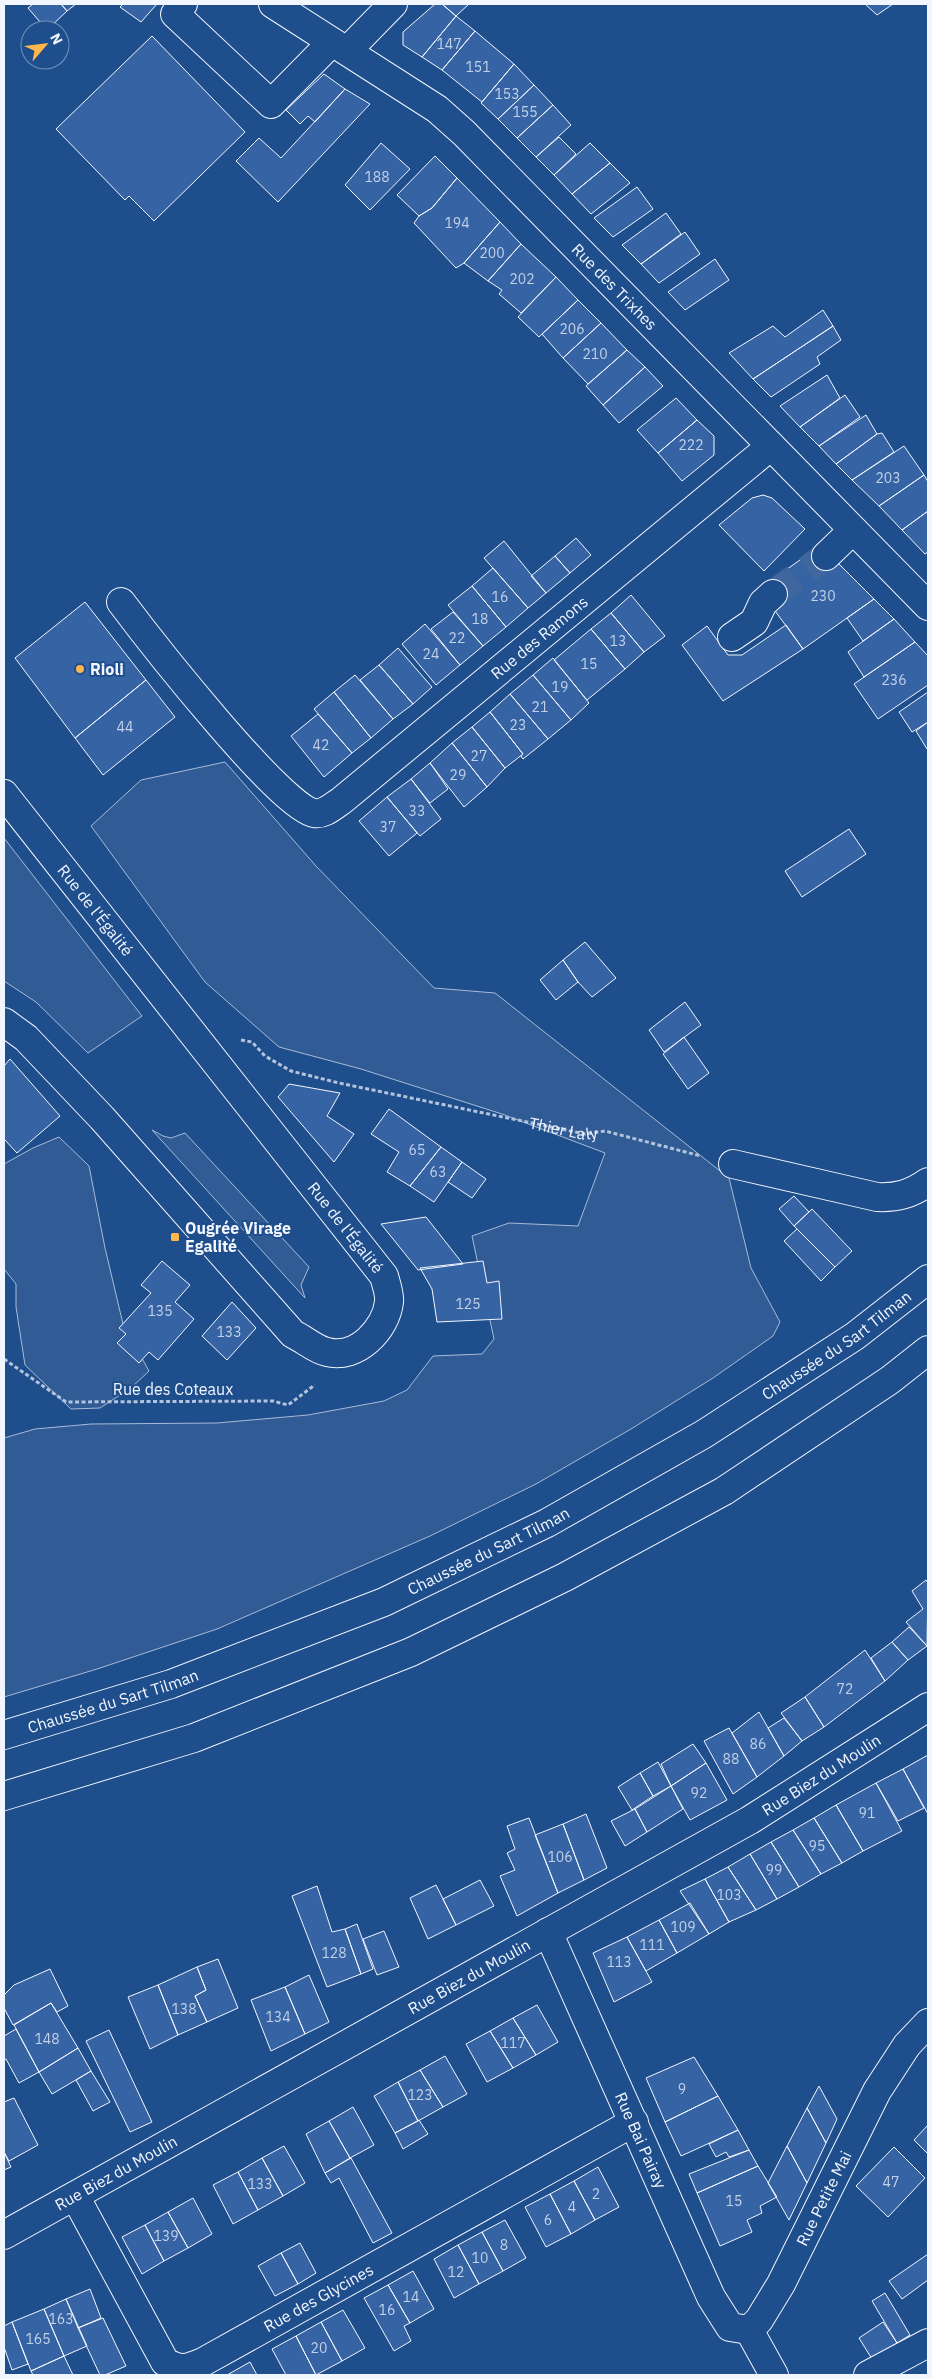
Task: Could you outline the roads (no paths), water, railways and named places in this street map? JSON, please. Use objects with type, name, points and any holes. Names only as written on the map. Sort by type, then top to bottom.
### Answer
[{"type":"main road","points":[[183,4],[175,14],[271,104],[393,4]]},
{"type":"main road","name":"Rue des Trixhes","points":[[273,4],[437,109],[464,133],[928,606]]},
{"type":"main road","name":"Rue des Ramons","points":[[121,602],[160,654],[274,784],[301,808],[315,813],[326,811],[341,801],[771,446]]},
{"type":"main road","points":[[826,556],[853,530]]},
{"type":"main road","points":[[732,637],[754,622],[763,603],[773,594]]},
{"type":"main road","name":"Rue de l'Égalité","points":[[4,794],[384,1276],[390,1300],[384,1323],[369,1340],[348,1351],[328,1352],[294,1334],[102,1118],[26,1038],[4,1022]]},
{"type":"main road","points":[[733,1164],[877,1197],[893,1198],[912,1193],[928,1182]]},
{"type":"main road","name":"Chaussée du Sart Tilman","points":[[4,1735],[171,1684],[384,1602],[547,1523],[704,1434],[855,1336],[928,1280]]},
{"type":"main road","points":[[4,1796],[194,1738],[411,1652],[565,1577],[724,1491],[890,1380],[928,1350]]},
{"type":"main road","name":"Rue Biez du Moulin","points":[[4,2235],[750,1820],[928,1707]]},
{"type":"main road","name":"Rue Bai Pairay","points":[[548,1932],[712,2298],[730,2327],[749,2330]]},
{"type":"main road","name":"Rue Petite Mai","points":[[749,2330],[764,2314],[781,2284],[876,2091],[907,2045],[928,2022]]},
{"type":"main road","name":"Rue des Glycines","points":[[75,2196],[165,2362],[178,2369],[203,2362],[634,2122]]},
{"type":"main road","points":[[749,2330],[774,2375]]},
{"type":"main road","points":[[868,2375],[928,2343]]},
{"type":"tunnel","points":[[773,594],[826,556]]},
{"type":"place","name":"Rioli","points":[[80,669]]},
{"type":"place","name":"Ougrée Virage Egalité","points":[[175,1237]]}]
